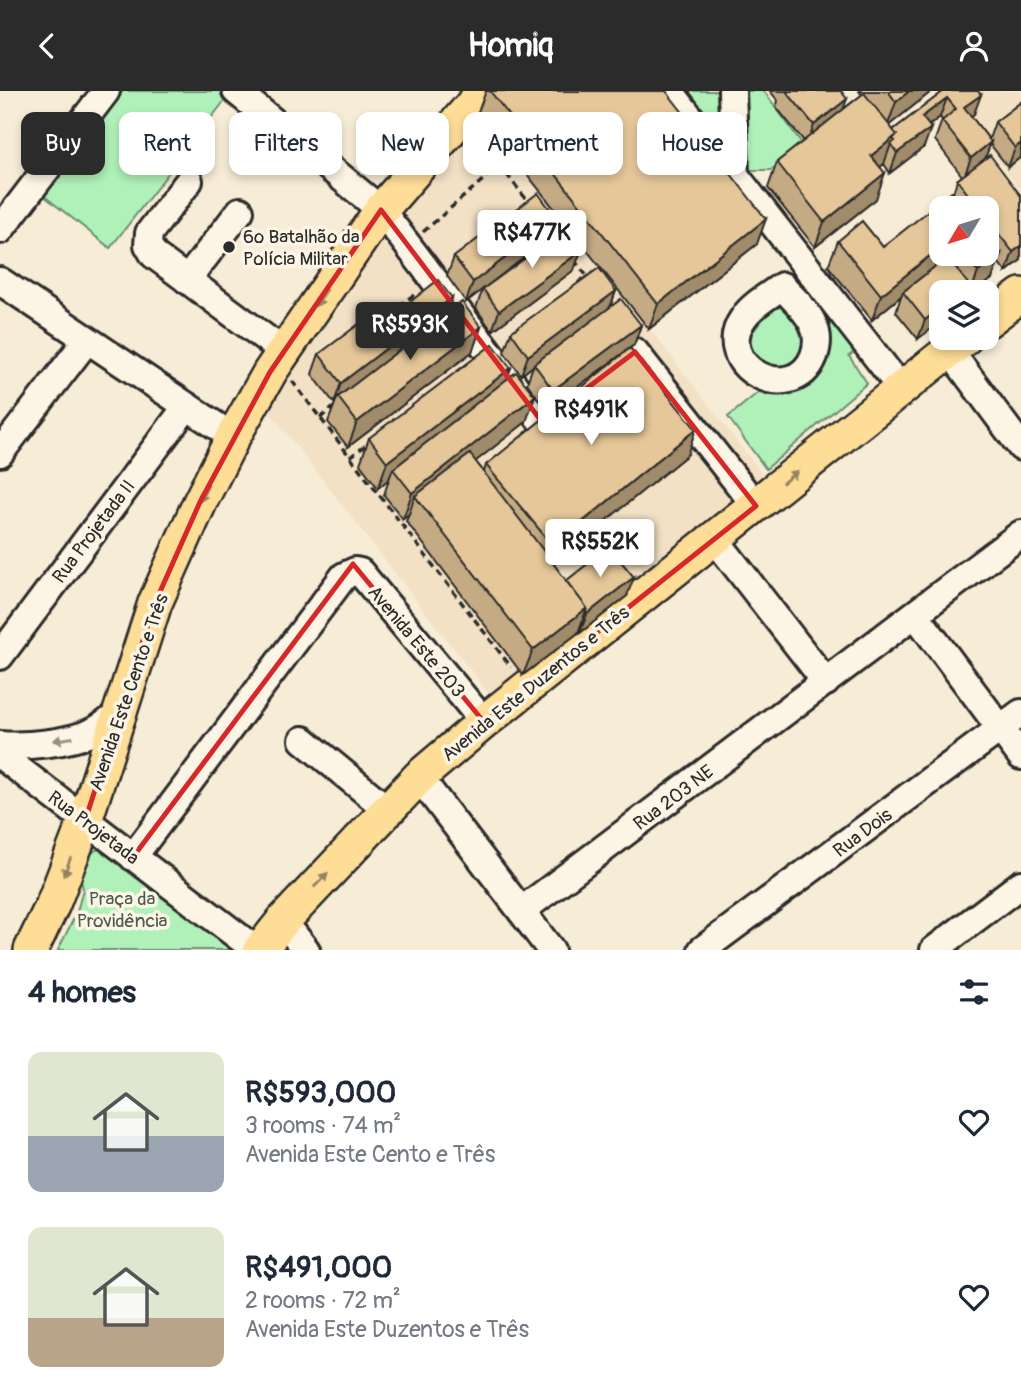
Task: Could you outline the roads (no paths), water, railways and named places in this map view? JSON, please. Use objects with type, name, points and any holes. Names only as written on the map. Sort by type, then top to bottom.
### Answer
[{"type":"main road","name":"Avenida Este Cento e Três","points":[[31,950],[53,904],[85,821],[155,603],[200,502],[233,437],[281,357],[381,210],[484,91]]},
{"type":"main road","points":[[999,312],[1021,295]]},
{"type":"main road","name":"Avenida Este Duzentos e Três","points":[[258,950],[282,921],[419,777],[949,350]]},
{"type":"street","points":[[0,230],[106,91]]},
{"type":"street","points":[[236,91],[381,210],[542,422],[635,352],[755,506]]},
{"type":"street","points":[[732,91],[733,112]]},
{"type":"street","points":[[672,94],[686,112]]},
{"type":"street","points":[[735,175],[900,387]]},
{"type":"street","points":[[188,181],[149,233],[148,245],[154,255],[281,357]]},
{"type":"street","points":[[187,280],[240,211]]},
{"type":"street","points":[[782,286],[795,253]]},
{"type":"street","points":[[0,281],[233,437]]},
{"type":"street","points":[[0,453],[87,340]]},
{"type":"street","points":[[961,350],[1021,447]]},
{"type":"street","name":"Rua Projetada II","points":[[0,656],[187,407]]},
{"type":"street","name":"Rua 203 NE","points":[[521,911],[1021,534]]},
{"type":"street","points":[[715,540],[826,682]]},
{"type":"street","name":"Avenida Este 203","points":[[133,857],[344,576],[350,572],[360,572],[484,722]]},
{"type":"street","points":[[915,614],[958,672],[1011,721],[1021,756]]},
{"type":"street","points":[[0,745],[15,746],[71,739],[92,732],[119,713]]},
{"type":"street","name":"Rua Dois","points":[[702,950],[1011,721]]},
{"type":"street","points":[[303,740],[388,810]]},
{"type":"street","name":"Rua Projetada","points":[[0,755],[258,950]]},
{"type":"street","points":[[419,777],[551,950]]},
{"type":"street","points":[[934,950],[1021,884]]},
{"type":"street","points":[[282,921],[306,950]]},
{"type":"place","name":"6º Batalhão da Polícia Militar","points":[[229,247]]},
{"type":"park label","name":"Praça da Providência","points":[[122,909]]}]
